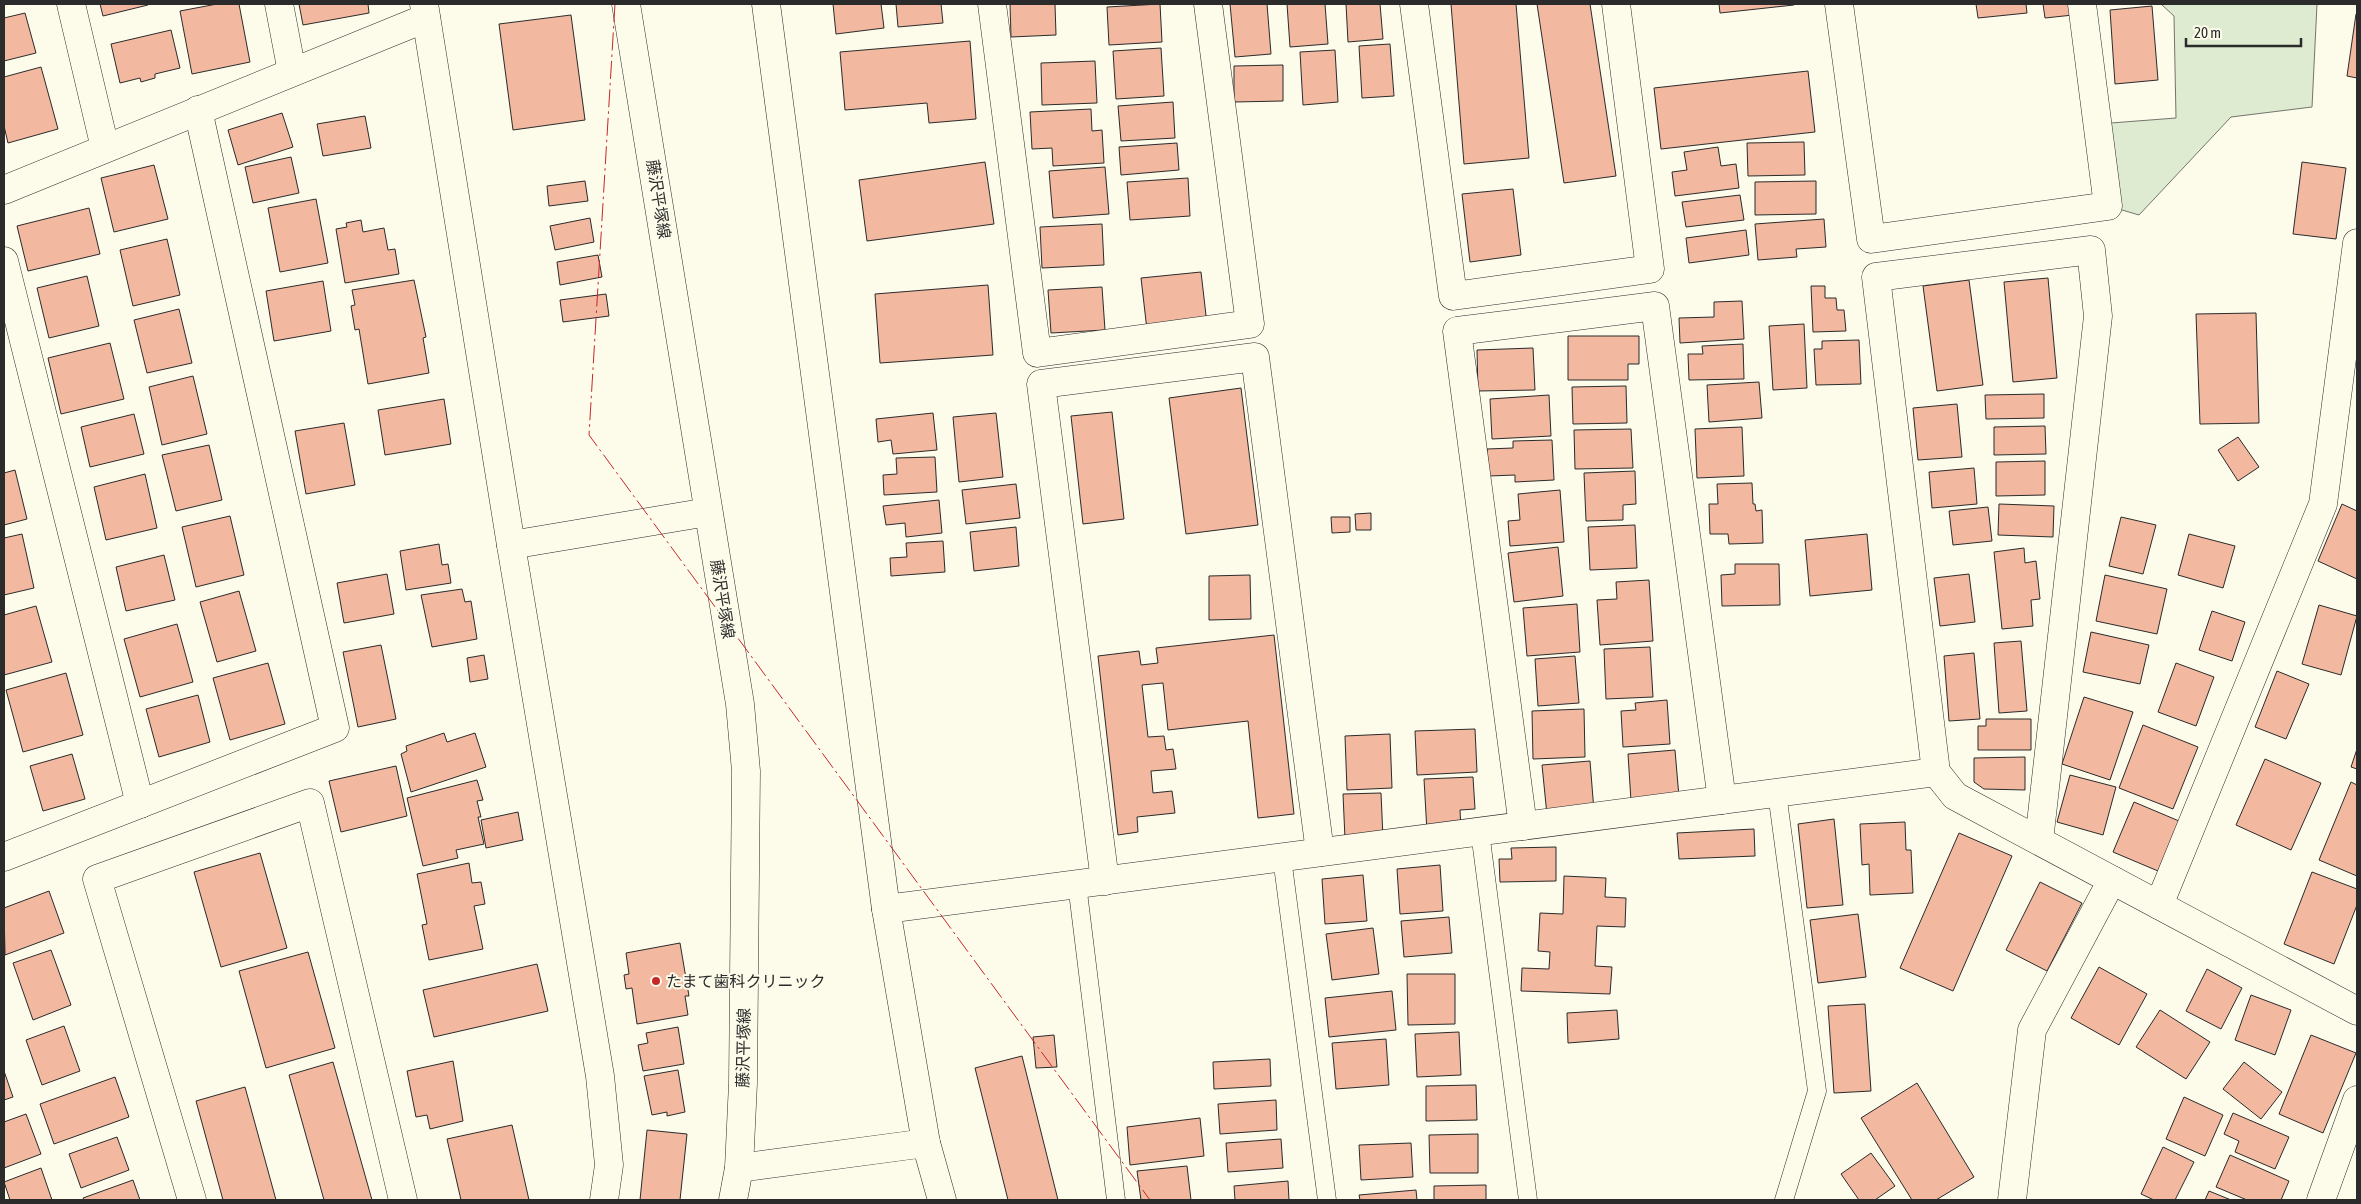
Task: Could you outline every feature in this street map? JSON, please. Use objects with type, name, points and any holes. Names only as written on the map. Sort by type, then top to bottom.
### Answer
[{"type":"street","points":[[71,4],[105,148]]},
{"type":"street","points":[[279,4],[292,72]]},
{"type":"street","name":"藤沢平塚線","points":[[626,4],[740,704],[746,772],[743,1083],[739,1168],[733,1200]]},
{"type":"street","points":[[766,4],[886,909],[926,1143],[942,1200]]},
{"type":"street","points":[[992,4],[1037,353],[1250,324],[1208,4]]},
{"type":"street","points":[[1414,4],[1453,296],[1650,269],[1616,4]]},
{"type":"street","points":[[1839,4],[1870,239],[2108,206],[2082,4]]},
{"type":"street","points":[[4,190],[292,72],[425,11],[511,545],[600,1076],[609,1165],[604,1200]]},
{"type":"street","points":[[4,857],[335,728],[198,110]]},
{"type":"street","points":[[2159,905],[2323,504],[2357,243]]},
{"type":"street","points":[[2039,841],[2098,316],[2090,250],[1876,277],[1936,772],[1955,796],[2039,841],[2159,905],[2356,1007]]},
{"type":"street","points":[[4,261],[140,804]]},
{"type":"street","points":[[1523,826],[1457,331],[1625,309],[1655,306],[1722,800]]},
{"type":"street","points":[[1105,881],[1041,384],[1255,357],[1320,852]]},
{"type":"street","points":[[511,545],[708,512]]},
{"type":"street","points":[[886,909],[1936,772]]},
{"type":"street","points":[[192,1200],[98,879],[310,803],[403,1200]]},
{"type":"street","points":[[2012,1200],[2032,1030],[2112,880]]},
{"type":"street","points":[[2321,1200],[2357,1100]]},
{"type":"street","points":[[739,1168],[926,1143]]},
{"type":"lane","points":[[1778,793],[1817,1090],[1784,1200]]},
{"type":"lane","points":[[1480,832],[1528,1200]]},
{"type":"lane","points":[[1282,858],[1327,1200]]},
{"type":"lane","points":[[1077,884],[1116,1200]]},
{"type":"green space","points":[[2161,4],[2317,4],[2312,107],[2231,117],[2139,215],[2112,207],[2111,123],[2176,118],[2174,16]]},
{"type":"building","points":[[100,4],[148,4],[148,5],[103,16]]},
{"type":"building","points":[[217,4],[239,4],[250,62],[192,74],[180,11]]},
{"type":"building","points":[[299,4],[368,4],[369,13],[303,25]]},
{"type":"building","points":[[833,4],[881,4],[884,28],[836,34]]},
{"type":"building","points":[[896,4],[941,4],[943,23],[898,27]]},
{"type":"building","points":[[1010,4],[1055,4],[1056,35],[1011,37]]},
{"type":"building","points":[[1160,4],[1162,42],[1109,45],[1107,7]]},
{"type":"building","points":[[1230,4],[1267,4],[1271,54],[1235,57]]},
{"type":"building","points":[[1287,4],[1325,4],[1328,44],[1290,47]]},
{"type":"building","points":[[1346,4],[1380,4],[1383,39],[1348,42]]},
{"type":"building","points":[[1451,4],[1516,4],[1529,158],[1464,164]]},
{"type":"building","points":[[1537,4],[1590,4],[1616,176],[1564,183]]},
{"type":"building","points":[[1719,4],[1794,4],[1794,5],[1720,13]]},
{"type":"building","points":[[1976,4],[2026,4],[2027,13],[1978,18]]},
{"type":"building","points":[[2043,4],[2072,4],[2073,15],[2045,18]]},
{"type":"building","points":[[2152,6],[2158,80],[2115,84],[2110,10]]},
{"type":"building","points":[[25,13],[36,53],[4,61],[4,18]]},
{"type":"building","points":[[2357,14],[2357,78],[2347,76]]},
{"type":"building","points":[[571,15],[585,120],[513,130],[499,24]]},
{"type":"building","points":[[171,30],[180,68],[155,74],[155,78],[141,82],[140,78],[120,83],[111,44]]},
{"type":"building","points":[[970,41],[976,119],[929,123],[927,103],[845,110],[840,52]]},
{"type":"building","points":[[1390,44],[1394,96],[1362,98],[1359,46]]},
{"type":"building","points":[[1161,48],[1164,96],[1116,99],[1113,51]]},
{"type":"building","points":[[1335,50],[1338,102],[1303,105],[1300,52]]},
{"type":"building","points":[[1095,61],[1097,103],[1042,105],[1041,63]]},
{"type":"building","points":[[1283,65],[1283,101],[1234,102],[1234,66]]},
{"type":"building","points":[[41,67],[58,129],[8,143],[4,126],[4,77]]},
{"type":"building","points":[[1808,71],[1815,132],[1661,149],[1654,88]]},
{"type":"building","points":[[1173,102],[1175,138],[1121,141],[1118,106]]},
{"type":"building","points":[[1091,109],[1092,131],[1102,130],[1104,163],[1053,166],[1052,148],[1032,149],[1030,112]]},
{"type":"building","points":[[282,113],[293,147],[238,165],[228,130]]},
{"type":"building","points":[[365,116],[371,148],[323,156],[317,124]]},
{"type":"building","points":[[1804,142],[1805,175],[1748,176],[1747,143]]},
{"type":"building","points":[[1177,143],[1179,170],[1121,175],[1119,147]]},
{"type":"building","points":[[1718,147],[1721,166],[1736,164],[1739,188],[1675,196],[1672,172],[1687,170],[1684,152]]},
{"type":"building","points":[[291,157],[299,193],[253,203],[245,167]]},
{"type":"building","points":[[985,162],[994,224],[867,241],[859,180]]},
{"type":"building","points":[[2302,162],[2346,168],[2336,239],[2293,234]]},
{"type":"building","points":[[154,165],[168,219],[114,232],[101,178]]},
{"type":"building","points":[[1105,167],[1109,214],[1053,218],[1049,171]]},
{"type":"building","points":[[1188,178],[1190,216],[1130,220],[1127,182]]},
{"type":"building","points":[[585,181],[588,201],[549,206],[547,186]]},
{"type":"building","points":[[1816,181],[1816,214],[1755,215],[1755,182]]},
{"type":"building","points":[[1513,189],[1521,255],[1470,262],[1462,194]]},
{"type":"building","points":[[1740,195],[1744,220],[1686,227],[1682,202]]},
{"type":"building","points":[[316,199],[328,263],[280,272],[268,208]]},
{"type":"building","points":[[89,208],[100,254],[28,271],[17,226]]},
{"type":"building","points":[[590,218],[594,242],[555,250],[550,226]]},
{"type":"building","points":[[1824,219],[1826,247],[1796,249],[1797,257],[1758,260],[1755,224]]},
{"type":"building","points":[[361,220],[363,232],[384,228],[388,250],[395,249],[399,274],[345,283],[336,229],[347,227],[346,223]]},
{"type":"building","points":[[1102,224],[1104,265],[1042,268],[1040,227]]},
{"type":"building","points":[[1746,230],[1749,255],[1689,263],[1686,238]]},
{"type":"building","points":[[167,239],[180,295],[133,306],[120,250]]},
{"type":"building","points":[[598,255],[602,277],[560,285],[557,262]]},
{"type":"building","points":[[1201,272],[1207,324],[1147,330],[1141,278]]},
{"type":"building","points":[[87,276],[99,326],[49,338],[37,288]]},
{"type":"building","points":[[2048,278],[2057,378],[2013,382],[2004,282]]},
{"type":"building","points":[[414,280],[426,337],[423,338],[429,373],[368,384],[359,329],[355,330],[351,306],[355,305],[352,290]]},
{"type":"building","points":[[1969,280],[1983,385],[1937,391],[1923,286]]},
{"type":"building","points":[[323,281],[331,331],[274,341],[266,291]]},
{"type":"building","points":[[988,285],[993,355],[880,363],[875,294]]},
{"type":"building","points":[[1811,286],[1825,286],[1825,298],[1836,298],[1837,310],[1844,310],[1846,331],[1813,332]]},
{"type":"building","points":[[1102,287],[1105,330],[1051,333],[1048,290]]},
{"type":"building","points":[[606,294],[609,316],[563,322],[560,300]]},
{"type":"building","points":[[1742,301],[1744,339],[1680,343],[1679,318],[1714,317],[1714,302]]},
{"type":"building","points":[[179,309],[192,363],[147,373],[134,320]]},
{"type":"building","points":[[2256,313],[2259,423],[2200,424],[2196,314]]},
{"type":"building","points":[[1804,324],[1807,388],[1773,390],[1769,326]]},
{"type":"building","points":[[1568,336],[1639,336],[1639,364],[1628,364],[1628,380],[1568,380]]},
{"type":"building","points":[[1859,340],[1861,384],[1816,385],[1814,349],[1822,349],[1822,341]]},
{"type":"building","points":[[110,343],[124,399],[61,414],[48,358]]},
{"type":"building","points":[[1743,344],[1744,379],[1689,380],[1688,354],[1703,354],[1702,346]]},
{"type":"building","points":[[1533,348],[1535,390],[1478,391],[1477,350]]},
{"type":"building","points":[[193,376],[207,434],[162,445],[149,387]]},
{"type":"building","points":[[1759,382],[1762,418],[1709,422],[1707,385]]},
{"type":"building","points":[[1626,386],[1627,423],[1573,424],[1572,387]]},
{"type":"building","points":[[1241,388],[1258,525],[1186,534],[1169,398]]},
{"type":"building","points":[[2044,394],[2044,418],[1986,419],[1985,395]]},
{"type":"building","points":[[1549,395],[1551,436],[1492,439],[1490,399]]},
{"type":"building","points":[[444,399],[451,444],[385,455],[378,410]]},
{"type":"building","points":[[1957,404],[1962,457],[1918,460],[1913,408]]},
{"type":"building","points":[[1112,412],[1124,519],[1083,524],[1071,416]]},
{"type":"building","points":[[933,413],[937,450],[893,454],[891,440],[878,442],[876,419]]},
{"type":"building","points":[[996,413],[1003,477],[959,482],[953,417]]},
{"type":"building","points":[[134,414],[144,454],[90,467],[81,427]]},
{"type":"building","points":[[344,423],[355,485],[306,494],[295,431]]},
{"type":"building","points":[[2045,426],[2046,454],[1994,455],[1994,427]]},
{"type":"building","points":[[1742,427],[1744,476],[1697,478],[1695,429]]},
{"type":"building","points":[[1631,429],[1633,468],[1575,469],[1574,430]]},
{"type":"building","points":[[2238,437],[2259,467],[2238,481],[2218,450]]},
{"type":"building","points":[[1552,440],[1554,480],[1515,482],[1515,475],[1489,476],[1487,449],[1513,448],[1513,441]]},
{"type":"building","points":[[209,445],[222,500],[176,511],[162,455]]},
{"type":"building","points":[[935,457],[937,492],[884,495],[883,475],[897,474],[896,458]]},
{"type":"building","points":[[2045,461],[2045,495],[1996,496],[1996,462]]},
{"type":"building","points":[[1974,468],[1977,504],[1932,508],[1929,472]]},
{"type":"building","points":[[15,470],[27,519],[4,525],[4,473]]},
{"type":"building","points":[[1635,471],[1636,504],[1623,505],[1623,520],[1586,521],[1584,473]]},
{"type":"building","points":[[145,474],[157,528],[106,540],[94,487]]},
{"type":"building","points":[[1752,483],[1753,504],[1755,504],[1756,511],[1762,510],[1763,543],[1729,544],[1728,534],[1710,534],[1709,504],[1718,504],[1717,484]]},
{"type":"building","points":[[1016,484],[1020,518],[966,524],[962,490]]},
{"type":"building","points":[[1560,490],[1564,542],[1510,546],[1508,521],[1520,520],[1518,494]]},
{"type":"building","points":[[939,500],[942,533],[906,537],[905,523],[886,525],[883,506]]},
{"type":"building","points":[[1999,504],[2054,506],[2053,537],[1998,535]]},
{"type":"building","points":[[2342,504],[2357,511],[2357,579],[2318,561]]},
{"type":"building","points":[[1988,507],[1992,541],[1953,545],[1949,511]]},
{"type":"building","points":[[1371,513],[1371,530],[1356,530],[1355,514]]},
{"type":"building","points":[[230,516],[244,575],[196,587],[182,527]]},
{"type":"building","points":[[1331,517],[1350,517],[1350,532],[1332,533]]},
{"type":"building","points":[[2121,517],[2156,525],[2143,574],[2109,566]]},
{"type":"building","points":[[1635,525],[1637,568],[1590,570],[1588,527]]},
{"type":"building","points":[[1016,527],[1019,566],[974,571],[970,532]]},
{"type":"building","points":[[22,534],[34,588],[4,595],[4,538]]},
{"type":"building","points":[[1867,534],[1872,590],[1810,596],[1805,540]]},
{"type":"building","points":[[2189,534],[2235,546],[2223,588],[2178,575]]},
{"type":"building","points":[[943,541],[945,572],[891,576],[890,558],[907,557],[906,543]]},
{"type":"building","points":[[439,544],[442,565],[448,564],[451,583],[406,590],[400,551]]},
{"type":"building","points":[[1558,547],[1563,596],[1514,602],[1508,553]]},
{"type":"building","points":[[2024,548],[2025,563],[2036,561],[2040,599],[2031,600],[2033,626],[2002,629],[1994,552]]},
{"type":"building","points":[[164,555],[175,600],[126,611],[116,567]]},
{"type":"building","points":[[1735,564],[1779,564],[1780,605],[1722,606],[1721,575],[1735,574]]},
{"type":"building","points":[[387,574],[394,614],[344,623],[337,583]]},
{"type":"building","points":[[1969,574],[1975,622],[1940,626],[1934,578]]},
{"type":"building","points":[[1250,575],[1251,619],[1209,620],[1209,576]]},
{"type":"building","points":[[2105,575],[2167,589],[2157,634],[2096,621]]},
{"type":"building","points":[[1649,580],[1653,641],[1600,645],[1597,600],[1617,599],[1616,582]]},
{"type":"building","points":[[462,589],[465,602],[471,601],[477,639],[432,647],[421,595]]},
{"type":"building","points":[[239,591],[256,651],[217,662],[200,602]]},
{"type":"building","points":[[1577,604],[1580,652],[1527,656],[1523,608]]},
{"type":"building","points":[[2319,605],[2357,616],[2341,675],[2302,664]]},
{"type":"building","points":[[36,606],[52,662],[4,675],[4,615]]},
{"type":"building","points":[[2212,611],[2245,622],[2232,661],[2199,650]]},
{"type":"building","points":[[177,624],[193,682],[140,697],[124,639]]},
{"type":"building","points":[[2091,632],[2149,645],[2140,684],[2083,672]]},
{"type":"building","points":[[1274,635],[1294,814],[1258,818],[1248,721],[1168,730],[1163,683],[1142,685],[1148,737],[1164,736],[1166,750],[1173,749],[1176,769],[1151,771],[1153,793],[1172,791],[1175,813],[1137,817],[1138,832],[1118,835],[1098,656],[1139,651],[1141,665],[1158,663],[1156,648]]},
{"type":"building","points":[[2021,641],[2027,711],[1999,713],[1994,643]]},
{"type":"building","points":[[381,645],[396,719],[358,727],[343,652]]},
{"type":"building","points":[[1650,647],[1653,697],[1606,699],[1604,649]]},
{"type":"building","points":[[1974,653],[1980,719],[1949,721],[1944,656]]},
{"type":"building","points":[[484,655],[488,679],[470,682],[467,658]]},
{"type":"building","points":[[1575,656],[1579,703],[1538,706],[1535,659]]},
{"type":"building","points":[[268,663],[285,724],[230,740],[213,678]]},
{"type":"building","points":[[2176,663],[2214,677],[2196,726],[2158,712]]},
{"type":"building","points":[[2277,671],[2309,684],[2286,739],[2255,727]]},
{"type":"building","points":[[66,673],[83,735],[23,752],[6,690]]},
{"type":"building","points":[[198,695],[210,742],[159,757],[146,709]]},
{"type":"building","points":[[2084,697],[2133,712],[2110,780],[2062,764]]},
{"type":"building","points":[[1667,700],[1670,744],[1623,747],[1621,711],[1636,710],[1635,703]]},
{"type":"building","points":[[1584,709],[1585,757],[1533,759],[1532,711]]},
{"type":"building","points":[[1986,719],[2031,719],[2031,750],[1978,750],[1978,726],[1986,726]]},
{"type":"building","points":[[2143,725],[2198,747],[2173,809],[2119,788]]},
{"type":"building","points":[[1475,729],[1477,772],[1417,775],[1415,731]]},
{"type":"building","points":[[444,733],[447,742],[475,733],[486,767],[411,792],[401,754],[407,751],[406,746]]},
{"type":"building","points":[[1390,734],[1392,788],[1347,790],[1345,736]]},
{"type":"building","points":[[2357,749],[2357,769],[2351,767]]},
{"type":"building","points":[[1675,750],[1679,797],[1631,801],[1628,754]]},
{"type":"building","points":[[72,754],[85,799],[43,811],[30,766]]},
{"type":"building","points":[[2025,757],[2025,790],[1984,789],[1974,782],[1974,758]]},
{"type":"building","points":[[2265,759],[2321,783],[2291,850],[2236,825]]},
{"type":"building","points":[[1590,761],[1594,811],[1547,815],[1542,765]]},
{"type":"building","points":[[396,766],[407,816],[341,832],[329,781]]},
{"type":"building","points":[[2070,775],[2116,787],[2103,835],[2057,822]]},
{"type":"building","points":[[1473,777],[1475,809],[1460,810],[1461,829],[1427,832],[1424,779]]},
{"type":"building","points":[[477,780],[483,800],[477,801],[481,817],[478,817],[484,844],[456,850],[458,858],[423,866],[407,798]]},
{"type":"building","points":[[2351,782],[2357,785],[2357,876],[2319,860]]},
{"type":"building","points":[[1381,793],[1383,838],[1345,839],[1343,794]]},
{"type":"building","points":[[2134,802],[2179,821],[2158,871],[2113,852]]},
{"type":"building","points":[[518,812],[523,840],[486,848],[481,820]]},
{"type":"building","points":[[1834,819],[1843,905],[1807,908],[1798,824]]},
{"type":"building","points":[[1905,822],[1906,850],[1911,850],[1913,893],[1870,895],[1869,864],[1862,865],[1860,824]]},
{"type":"building","points":[[1754,829],[1755,856],[1679,859],[1677,833]]},
{"type":"building","points":[[1959,833],[2012,856],[1953,991],[1900,968]]},
{"type":"building","points":[[1556,847],[1556,881],[1500,882],[1499,859],[1512,859],[1511,848]]},
{"type":"building","points":[[260,853],[287,948],[221,967],[194,872]]},
{"type":"building","points":[[469,863],[472,883],[481,882],[485,904],[474,906],[483,949],[429,960],[422,925],[427,924],[417,874]]},
{"type":"building","points":[[1440,865],[1443,911],[1400,914],[1397,869]]},
{"type":"building","points":[[2312,872],[2357,889],[2357,905],[2334,964],[2284,944]]},
{"type":"building","points":[[1363,875],[1367,921],[1325,924],[1322,879]]},
{"type":"building","points":[[1564,876],[1606,878],[1605,897],[1626,898],[1625,927],[1597,926],[1595,966],[1612,967],[1610,994],[1521,991],[1522,968],[1549,969],[1550,952],[1538,951],[1540,913],[1563,914]]},
{"type":"building","points":[[2040,882],[2082,903],[2047,971],[2006,950]]},
{"type":"building","points":[[49,891],[64,933],[5,955],[4,908]]},
{"type":"building","points":[[1858,914],[1866,977],[1818,983],[1810,920]]},
{"type":"building","points":[[1449,917],[1452,953],[1404,957],[1401,921]]},
{"type":"building","points":[[1373,928],[1379,974],[1332,980],[1326,934]]},
{"type":"building","name":"たまて歯科クリニック","points":[[680,943],[689,996],[685,996],[688,1015],[637,1024],[632,988],[626,989],[624,975],[629,974],[626,953]]},
{"type":"building","points":[[51,950],[71,1005],[33,1020],[13,963]]},
{"type":"building","points":[[308,952],[335,1048],[266,1068],[239,971]]},
{"type":"building","points":[[537,964],[548,1011],[434,1037],[423,990]]},
{"type":"building","points":[[2099,967],[2147,994],[2119,1045],[2071,1018]]},
{"type":"building","points":[[2207,969],[2242,988],[2221,1029],[2186,1011]]},
{"type":"building","points":[[1407,974],[1455,974],[1455,1024],[1408,1025]]},
{"type":"building","points":[[1392,991],[1396,1030],[1329,1037],[1325,998]]},
{"type":"building","points":[[2251,995],[2291,1010],[2275,1055],[2235,1040]]},
{"type":"building","points":[[1865,1004],[1871,1091],[1834,1093],[1828,1006]]},
{"type":"building","points":[[1617,1010],[1619,1039],[1568,1043],[1567,1013]]},
{"type":"building","points":[[2160,1010],[2210,1042],[2186,1079],[2136,1047]]},
{"type":"building","points":[[64,1026],[80,1071],[42,1085],[26,1040]]},
{"type":"building","points":[[678,1027],[684,1064],[643,1071],[638,1045],[648,1043],[646,1033]]},
{"type":"building","points":[[1459,1032],[1461,1075],[1417,1077],[1415,1034]]},
{"type":"building","points":[[1054,1035],[1057,1067],[1036,1068],[1033,1037]]},
{"type":"building","points":[[2311,1035],[2356,1053],[2323,1133],[2279,1114]]},
{"type":"building","points":[[1386,1039],[1389,1085],[1336,1089],[1332,1043]]},
{"type":"building","points":[[1022,1056],[1058,1200],[1008,1200],[975,1068]]},
{"type":"building","points":[[1270,1059],[1271,1086],[1214,1089],[1213,1062]]},
{"type":"building","points":[[453,1061],[463,1121],[430,1129],[427,1115],[416,1117],[407,1071]]},
{"type":"building","points":[[333,1062],[372,1200],[324,1200],[289,1075]]},
{"type":"building","points":[[2244,1062],[2282,1092],[2261,1119],[2223,1089]]},
{"type":"building","points":[[678,1070],[685,1112],[667,1116],[667,1112],[652,1115],[644,1076]]},
{"type":"building","points":[[4,1071],[13,1097],[4,1100]]},
{"type":"building","points":[[115,1077],[129,1117],[54,1144],[40,1104]]},
{"type":"building","points":[[1917,1083],[1974,1177],[1936,1200],[1912,1200],[1861,1118]]},
{"type":"building","points":[[1476,1085],[1477,1120],[1426,1121],[1426,1086]]},
{"type":"building","points":[[245,1087],[276,1200],[223,1200],[196,1101]]},
{"type":"building","points":[[2184,1097],[2223,1115],[2205,1156],[2166,1139]]},
{"type":"building","points":[[1276,1100],[1277,1130],[1220,1134],[1218,1104]]},
{"type":"building","points":[[2233,1113],[2289,1137],[2275,1169],[2235,1152],[2239,1141],[2224,1134]]},
{"type":"building","points":[[26,1114],[41,1154],[4,1168],[4,1122]]},
{"type":"building","points":[[1200,1118],[1204,1156],[1130,1165],[1127,1127]]},
{"type":"building","points":[[512,1125],[529,1200],[461,1200],[447,1139]]},
{"type":"building","points":[[647,1130],[687,1134],[680,1200],[640,1200]]},
{"type":"building","points":[[1478,1134],[1478,1173],[1430,1173],[1429,1135]]},
{"type":"building","points":[[117,1137],[129,1170],[81,1188],[69,1154]]},
{"type":"building","points":[[1281,1139],[1283,1168],[1228,1172],[1226,1143]]},
{"type":"building","points":[[1411,1143],[1413,1177],[1361,1180],[1359,1145]]},
{"type":"building","points":[[2163,1147],[2194,1162],[2175,1200],[2154,1200],[2141,1194]]},
{"type":"building","points":[[1871,1153],[1895,1186],[1875,1200],[1859,1200],[1841,1174]]},
{"type":"building","points":[[2230,1155],[2289,1181],[2281,1200],[2247,1200],[2216,1187]]},
{"type":"building","points":[[1187,1166],[1191,1200],[1141,1200],[1137,1171]]},
{"type":"building","points":[[41,1168],[52,1200],[10,1200],[4,1182]]},
{"type":"building","points":[[133,1180],[140,1200],[84,1200],[83,1198]]},
{"type":"building","points":[[1288,1181],[1289,1200],[1235,1200],[1234,1186]]},
{"type":"building","points":[[1486,1185],[1486,1200],[1434,1200],[1434,1186]]},
{"type":"building","points":[[1416,1190],[1417,1200],[1360,1200],[1359,1195]]},
{"type":"building","points":[[2209,1191],[2231,1200],[2205,1200]]},
{"type":"power","points":[[615,4],[589,435],[1150,1200]]},
{"type":"place","name":"たまて歯科クリニック","points":[[656,981]]}]
